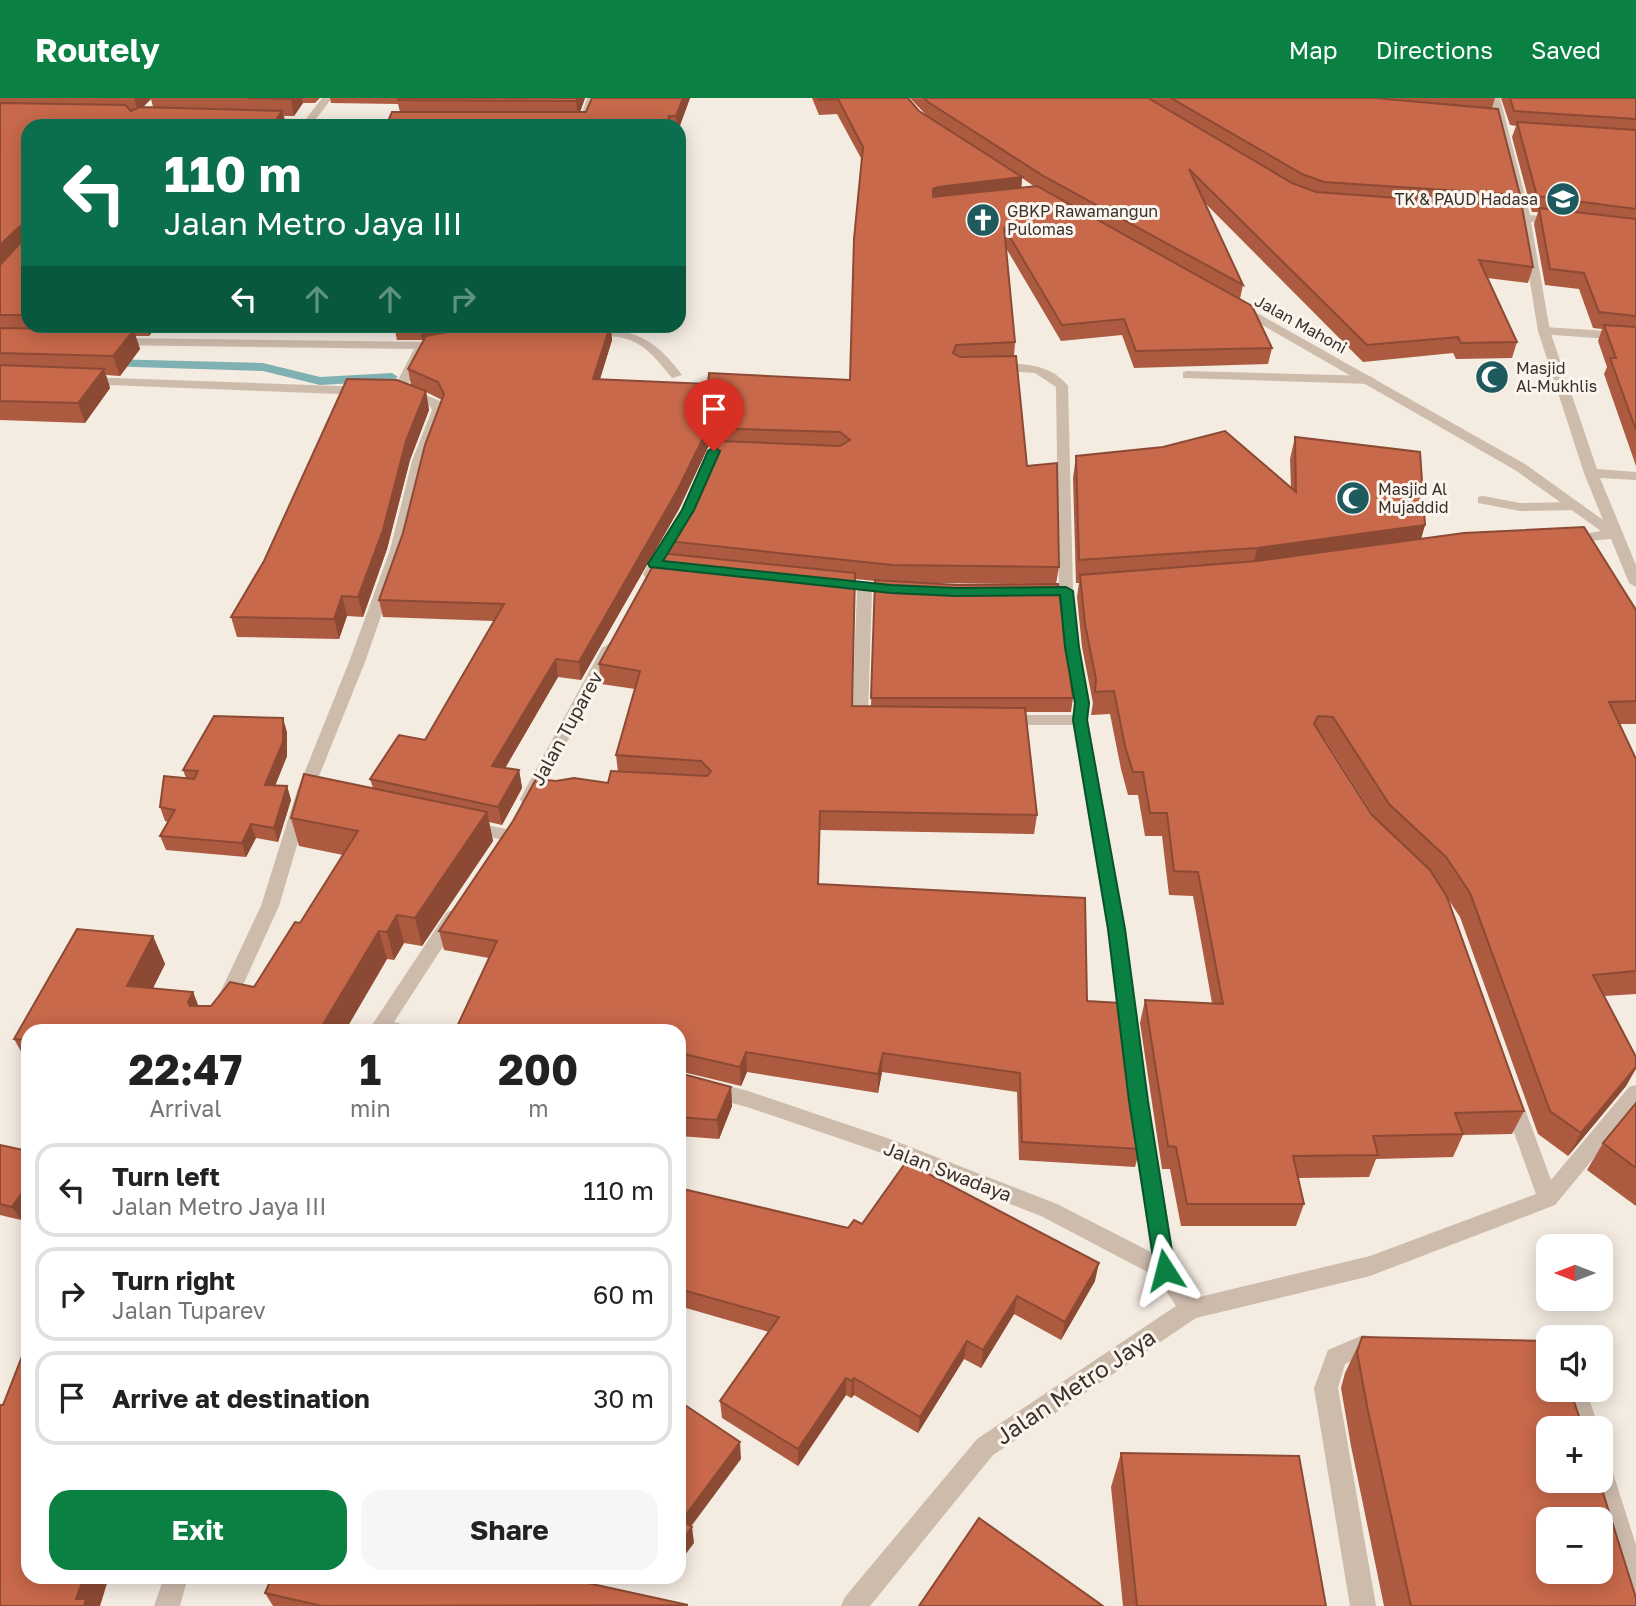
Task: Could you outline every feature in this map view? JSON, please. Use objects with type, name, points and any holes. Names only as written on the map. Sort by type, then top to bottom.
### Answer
[{"type":"street","points":[[311,119],[327,98]]},
{"type":"street","points":[[585,119],[592,98]]},
{"type":"street","points":[[1495,98],[1525,217],[1544,331],[1591,473],[1636,583]]},
{"type":"street","points":[[1483,214],[1575,222]]},
{"type":"street","name":"Jalan Mahoni","points":[[1225,300],[1520,467],[1614,534]]},
{"type":"street","points":[[1544,331],[1631,337]]},
{"type":"street","points":[[164,342],[170,333]]},
{"type":"street","points":[[598,333],[633,336],[652,344],[676,375]]},
{"type":"street","points":[[96,341],[422,347],[445,343]]},
{"type":"street","points":[[390,391],[422,347]]},
{"type":"street","points":[[985,367],[1035,368],[1052,374],[1062,386],[1066,591],[1082,703],[1080,720],[1116,929],[1138,1101],[1165,1270],[1189,1309]]},
{"type":"street","points":[[1187,375],[1370,380]]},
{"type":"street","points":[[69,380],[390,391],[435,404],[438,410],[419,461],[397,550],[270,906],[215,1024]]},
{"type":"street","points":[[644,585],[662,565],[714,451],[752,452]]},
{"type":"street","points":[[1591,473],[1636,476]]},
{"type":"street","points":[[1483,500],[1520,507],[1577,506]]},
{"type":"street","points":[[1548,542],[1614,534]]},
{"type":"street","points":[[813,581],[917,590]]},
{"type":"street","points":[[865,586],[860,720],[887,720]]},
{"type":"street","name":"Jalan Tuparev","points":[[453,824],[510,830],[621,627]]},
{"type":"street","points":[[984,720],[1080,720]]},
{"type":"street","points":[[532,790],[550,792]]},
{"type":"street","points":[[383,1024],[462,904]]},
{"type":"street","points":[[1506,1082],[1548,1199]]},
{"type":"street","name":"Jalan Swadaya","points":[[686,1083],[748,1099],[883,1145],[1049,1210],[1165,1270]]},
{"type":"street","name":"Jalan Metro Jaya","points":[[854,1606],[985,1447],[1189,1309],[1370,1266],[1548,1199],[1636,1093]]},
{"type":"street","points":[[1363,1606],[1326,1388],[1335,1357],[1363,1345],[1403,1345]]},
{"type":"street","points":[[1607,1493],[1636,1584]]},
{"type":"street","points":[[167,1606],[174,1584]]},
{"type":"building","points":[[578,98],[576,101],[398,100]]},
{"type":"building","points":[[592,98],[683,98],[676,116],[669,116],[668,119],[389,119],[392,112],[586,112]]},
{"type":"building","points":[[818,98],[908,98],[919,111],[1022,177],[938,187],[933,189],[933,197],[1037,186],[1252,306],[1272,348],[1136,351],[1124,319],[1062,325],[1004,227],[1015,342],[956,345],[953,353],[960,357],[1016,356],[1027,466],[1057,463],[1059,567],[892,565],[667,541],[696,494],[720,441],[840,446],[850,440],[840,432],[708,428],[677,491],[579,662],[556,659],[492,766],[519,770],[498,807],[370,779],[399,735],[425,740],[504,604],[379,600],[403,533],[425,445],[444,394],[438,382],[408,369],[426,336],[442,333],[608,333],[593,379],[708,384],[709,373],[850,380],[854,239],[863,147],[838,99]]},
{"type":"building","points":[[924,98],[1148,98],[1292,183],[1316,192],[1522,207],[1533,267],[1479,260],[1517,342],[1461,343],[1458,337],[1367,345],[1189,169],[1243,285],[1045,177]]},
{"type":"building","points":[[1171,98],[1375,98],[1498,109],[1520,195],[1324,182],[1302,174]]},
{"type":"building","points":[[1510,98],[1636,98],[1636,119],[1514,111]]},
{"type":"building","points":[[0,103],[125,105],[131,111],[140,107],[282,111],[277,119],[21,119],[21,226],[0,245]]},
{"type":"building","points":[[1517,122],[1636,130],[1636,209],[1537,196]]},
{"type":"building","points":[[1539,208],[1636,219],[1636,316],[1599,312],[1584,273],[1550,269]]},
{"type":"building","points":[[21,242],[21,315],[0,315],[0,265]]},
{"type":"building","points":[[1604,325],[1636,327],[1636,430],[1610,358],[1616,358]]},
{"type":"building","points":[[0,328],[21,328],[21,333],[132,333],[113,356],[0,353]]},
{"type":"building","points":[[0,365],[104,369],[78,403],[0,401]]},
{"type":"building","points":[[347,379],[397,380],[426,391],[406,441],[383,530],[358,597],[342,596],[334,619],[231,617],[264,561]]},
{"type":"building","points":[[1225,431],[1296,492],[1295,437],[1420,452],[1425,525],[1257,548],[1079,560],[1076,456],[1163,447]]},
{"type":"building","points":[[1584,527],[1636,610],[1636,701],[1609,702],[1636,759],[1636,971],[1593,975],[1636,1057],[1636,1067],[1581,1133],[1550,1111],[1470,893],[1446,857],[1389,804],[1333,717],[1318,716],[1314,724],[1372,815],[1430,870],[1447,897],[1524,1111],[1455,1113],[1463,1134],[1373,1136],[1378,1155],[1293,1156],[1304,1204],[1187,1204],[1176,1147],[1168,1146],[1145,1000],[1223,1004],[1198,872],[1174,871],[1167,813],[1150,813],[1143,772],[1133,772],[1125,746],[1114,691],[1095,692],[1096,679],[1085,624],[1080,575],[1257,561],[1464,533]]},
{"type":"building","points":[[660,553],[855,573],[852,706],[1025,708],[1037,815],[820,811],[818,884],[1085,898],[1087,1001],[1120,1003],[1140,1149],[1022,1142],[1020,1073],[883,1053],[878,1074],[746,1052],[740,1067],[686,1055],[686,1024],[458,1024],[497,941],[439,931],[513,821],[536,779],[556,781],[574,778],[608,783],[611,771],[707,776],[711,771],[701,761],[616,755],[640,671],[599,664]]},
{"type":"building","points":[[875,580],[957,585],[1058,584],[1073,698],[871,698]]},
{"type":"building","points":[[214,716],[283,718],[283,742],[265,785],[287,786],[274,828],[251,824],[242,843],[160,836],[175,810],[160,807],[164,776],[194,779],[198,771],[183,770]]},
{"type":"building","points":[[304,774],[487,812],[415,918],[397,915],[387,932],[379,931],[323,1024],[23,1024],[77,929],[153,936],[127,986],[193,992],[188,1002],[190,1006],[211,1006],[230,982],[254,987],[295,922],[300,923],[358,831],[291,818]]},
{"type":"building","points":[[21,1027],[21,1040],[14,1039]]},
{"type":"building","points":[[686,1075],[731,1087],[717,1120],[686,1118]]},
{"type":"building","points":[[1636,1103],[1636,1168],[1603,1143]]},
{"type":"building","points":[[0,1145],[21,1150],[21,1194],[12,1207],[0,1204]]},
{"type":"building","points":[[906,1162],[1099,1263],[1065,1322],[1017,1296],[983,1350],[967,1341],[920,1417],[854,1378],[852,1381],[846,1378],[798,1449],[720,1401],[779,1317],[686,1291],[686,1190],[848,1228],[854,1220],[862,1224]]},
{"type":"building","points":[[1362,1337],[1536,1341],[1536,1402],[1574,1402],[1579,1416],[1536,1416],[1536,1493],[1603,1493],[1607,1507],[1536,1507],[1536,1584],[1613,1584],[1613,1525],[1636,1598],[1636,1606],[1411,1606],[1357,1352]]},
{"type":"building","points":[[21,1359],[21,1584],[81,1584],[76,1599],[86,1599],[84,1606],[0,1606],[0,1405],[3,1405]]},
{"type":"building","points":[[686,1406],[740,1442],[686,1515]]},
{"type":"building","points":[[1121,1453],[1299,1456],[1326,1606],[1137,1606]]},
{"type":"building","points":[[979,1518],[1103,1606],[919,1606]]},
{"type":"building","points":[[686,1523],[692,1527],[686,1535]]},
{"type":"building","points":[[269,1584],[592,1584],[688,1605],[322,1606],[265,1593]]},
{"type":"waterway","points":[[106,363],[263,367],[320,381],[392,377]]},
{"type":"place","name":"TK & PAUD Hadasa","points":[[1563,199]]},
{"type":"place","name":"GBKP Rawamangun Pulomas","points":[[983,220]]},
{"type":"place","name":"Masjid Al-Mukhlis","points":[[1492,377]]},
{"type":"place","name":"Masjid Al Mujaddid","points":[[1353,498]]},
{"type":"route","points":[[714,451],[688,510],[655,564],[891,589],[956,592],[1066,591],[1082,703],[1080,720],[1116,929],[1138,1101],[1165,1270]]}]
